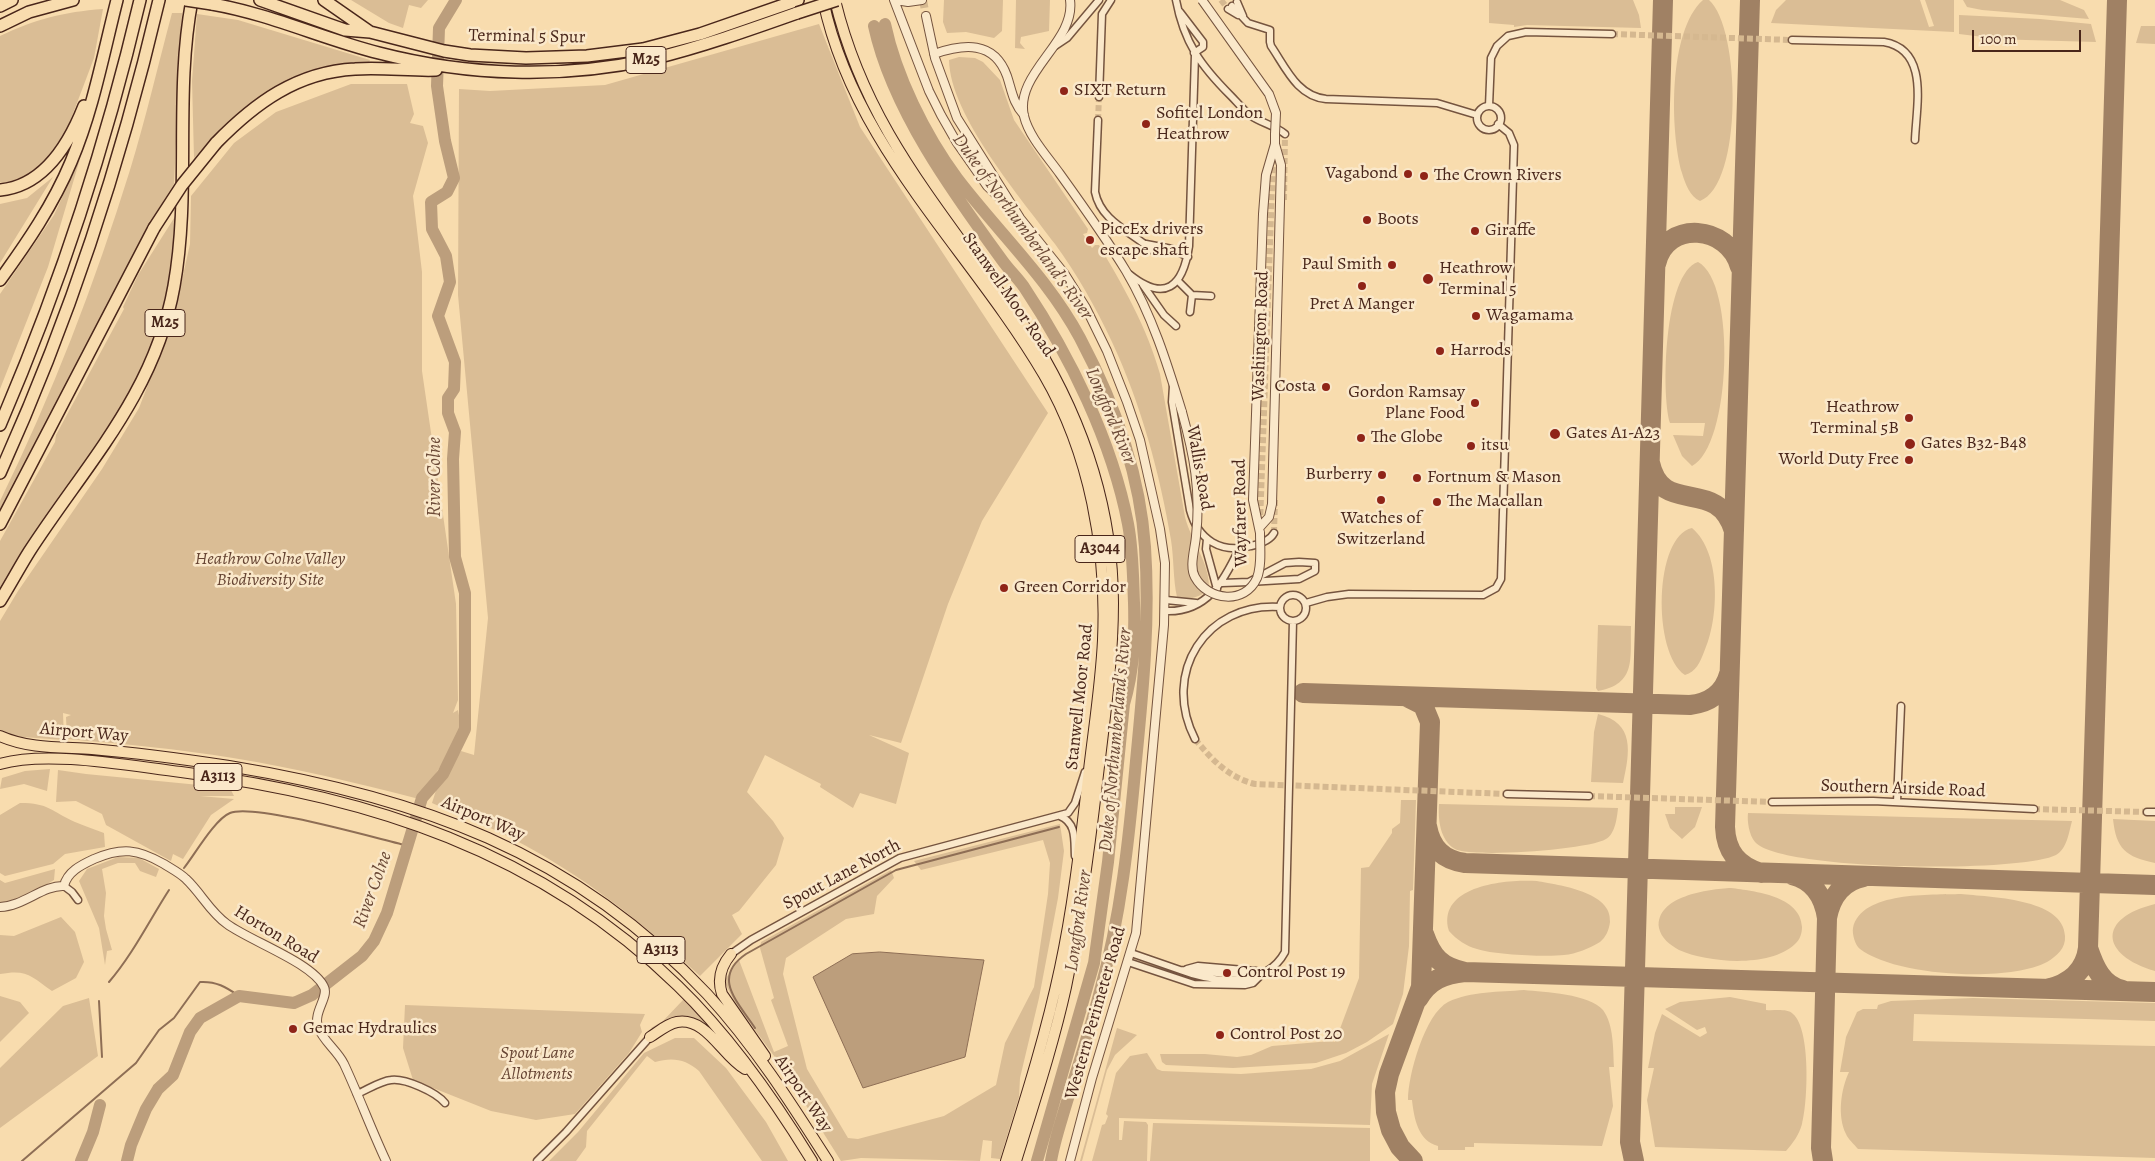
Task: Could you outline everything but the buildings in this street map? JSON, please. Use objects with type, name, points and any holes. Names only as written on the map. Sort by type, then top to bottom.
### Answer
[{"type":"highway","points":[[0,6],[12,0]]},
{"type":"highway","points":[[0,26],[29,12],[73,0]]},
{"type":"highway","points":[[0,190],[11,189],[41,174],[51,163],[76,123],[100,65],[117,0]]},
{"type":"highway","points":[[0,425],[43,317],[75,229],[105,136],[140,0]]},
{"type":"highway","points":[[0,473],[35,392],[88,250],[145,61],[159,0]]},
{"type":"highway","name":"M25","points":[[186,0],[260,14],[403,64]]},
{"type":"highway","name":"M25","points":[[0,601],[30,551],[117,426],[143,379],[162,331],[174,288],[181,237],[184,172],[183,92],[187,33],[192,0]]},
{"type":"highway","name":"M25","points":[[260,0],[345,30],[370,32]]},
{"type":"highway","name":"M25","points":[[324,0],[370,32]]},
{"type":"highway","name":"Terminal 5 Spur","points":[[403,64],[489,71],[556,72],[595,68],[651,59],[724,38],[836,0]]},
{"type":"highway","name":"Terminal 5 Spur","points":[[370,32],[444,51],[488,56],[553,58],[643,49],[700,34],[796,1]]},
{"type":"highway","name":"M25","points":[[0,524],[154,228],[182,185],[216,143],[250,110],[279,91],[310,78],[356,69],[403,64]]},
{"type":"highway","points":[[0,280],[40,222],[71,163],[99,80],[100,65]]},
{"type":"main road","name":"Stanwell Moor Road","points":[[823,0],[826,16],[844,68],[868,122],[907,183],[1010,322],[1045,376],[1065,418],[1079,454],[1097,524],[1103,582],[1103,643],[1077,875],[1051,1010],[1006,1161]]},
{"type":"main road","name":"Stanwell Moor Road","points":[[836,0],[857,70],[884,128],[921,185],[1033,338],[1056,378],[1075,418],[1089,456],[1097,482],[1107,530],[1113,589],[1113,635],[1086,878],[1063,998],[1048,1056],[1016,1161]]},
{"type":"main road","name":"Airport Way","points":[[0,736],[25,745],[126,752],[258,771],[410,807],[493,839],[576,885],[615,912],[670,958],[706,994],[744,1039],[778,1085],[828,1161]]},
{"type":"main road","name":"Airport Way","points":[[0,764],[13,760],[52,759],[207,775],[360,806],[407,820],[470,845],[554,889],[602,920],[680,987],[719,1030],[754,1074],[812,1161]]},
{"type":"main road","points":[[731,954],[721,972],[722,994],[762,1051],[778,1085]]},
{"type":"main road","points":[[650,1037],[676,1022],[690,1023],[700,1028],[740,1066],[754,1074]]},
{"type":"street","points":[[895,0],[908,2],[922,0]]},
{"type":"street","name":"Western Perimeter Road","points":[[895,0],[929,91],[956,143],[987,186],[1020,218]]},
{"type":"street","points":[[1024,115],[1024,104],[1029,85],[1043,59],[1069,21],[1070,0]]},
{"type":"street","points":[[1089,0],[1093,9]]},
{"type":"street","points":[[1052,48],[1067,38],[1099,0]]},
{"type":"street","points":[[1099,97],[1102,14],[1111,0]]},
{"type":"street","points":[[1176,0],[1182,24],[1194,54],[1211,75],[1250,115],[1285,134]]},
{"type":"street","name":"Wayfarer Road","points":[[934,54],[970,46],[991,54],[1002,65],[1015,105],[1024,115],[1033,135],[1085,208],[1126,272],[1149,315],[1162,347],[1182,412],[1197,477],[1198,521],[1192,564],[1194,576],[1202,588],[1211,594],[1222,597],[1234,596],[1246,591],[1256,580],[1259,572],[1260,531],[1253,500],[1263,214],[1266,175],[1275,144],[1276,113],[1269,94],[1202,0]]},
{"type":"street","points":[[1232,5],[1254,26],[1270,30],[1270,44],[1302,90],[1313,97],[1339,100],[1437,103],[1477,115]]},
{"type":"street","points":[[1178,8],[1203,42],[1203,47],[1194,54]]},
{"type":"street","name":"Western Perimeter Road","points":[[926,16],[934,54],[957,118],[1020,218],[1064,273],[1086,308],[1106,351],[1140,440],[1160,529],[1165,562],[1166,600],[1136,933],[1092,1078],[1070,1161]]},
{"type":"street","points":[[1489,106],[1491,58],[1498,46],[1508,36],[1526,32],[1612,34]]},
{"type":"street","points":[[1792,40],[1887,43],[1904,50],[1914,62],[1917,74],[1915,140]]},
{"type":"street","points":[[1126,272],[1143,285],[1152,289],[1163,289],[1178,281],[1188,257],[1194,54]]},
{"type":"street","points":[[1489,106],[1499,112],[1500,118],[1498,124],[1493,129],[1486,129],[1480,125],[1477,115],[1482,108],[1489,106]]},
{"type":"street","points":[[1098,120],[1095,192],[1097,199],[1115,224],[1145,243],[1172,250],[1188,257]]},
{"type":"street","points":[[1260,120],[1274,134]]},
{"type":"street","points":[[1306,603],[1340,594],[1483,595],[1496,588],[1500,579],[1514,145],[1509,133],[1498,124]]},
{"type":"street","name":"Washington Road","points":[[1260,531],[1268,517],[1272,504],[1281,165],[1275,144]]},
{"type":"street","points":[[1178,281],[1192,296],[1211,296]]},
{"type":"street","points":[[1143,285],[1164,315],[1176,326]]},
{"type":"street","points":[[1190,312],[1192,296]]},
{"type":"street","name":"Wallis Road","points":[[1173,382],[1172,402],[1193,521],[1200,533],[1207,538],[1225,548],[1239,549]]},
{"type":"street","points":[[1250,546],[1260,531]]},
{"type":"street","points":[[1165,611],[1176,611],[1197,603],[1217,589],[1239,549],[1272,538],[1274,533]]},
{"type":"street","points":[[1207,538],[1206,549],[1217,589]]},
{"type":"street","points":[[1222,583],[1265,582],[1299,579],[1315,571],[1315,564],[1285,563],[1249,582]]},
{"type":"street","points":[[1278,566],[1281,580]]},
{"type":"street","points":[[1292,595],[1300,596],[1306,603],[1306,612],[1304,616],[1293,621],[1284,618],[1280,607],[1284,599],[1292,595]]},
{"type":"street","points":[[1166,600],[1197,603]]},
{"type":"street","points":[[1195,739],[1187,721],[1182,692],[1188,664],[1197,646],[1216,625],[1233,615],[1251,608],[1280,607]]},
{"type":"street","points":[[1131,953],[1180,970],[1228,977],[1253,983],[1280,962],[1285,952],[1293,621]]},
{"type":"street","points":[[1897,802],[1901,706]]},
{"type":"street","points":[[1060,816],[1073,808],[1091,754]]},
{"type":"street","points":[[1507,794],[1589,796]]},
{"type":"street","name":"Southern Airside Road","points":[[1772,802],[1897,802],[2034,809]]},
{"type":"street","points":[[2147,812],[2155,812]]},
{"type":"street","points":[[1060,816],[1066,818],[1072,826],[1077,875]]},
{"type":"street","name":"Spout Lane North","points":[[731,954],[751,940],[900,858],[1060,816]]},
{"type":"street","name":"Horton Road","points":[[64,886],[67,876],[91,860],[117,851],[140,852],[178,872],[187,879],[207,906],[226,923],[250,939],[307,969],[316,976],[325,991],[317,1013],[318,1026],[343,1063],[386,1161]]},
{"type":"street","points":[[0,907],[19,904],[52,887],[64,886],[78,900]]},
{"type":"street","points":[[1128,962],[1194,984],[1265,972]]},
{"type":"street","points":[[1177,979],[1180,970]]},
{"type":"street","points":[[537,1161],[566,1132],[650,1037]]},
{"type":"street","points":[[357,1094],[389,1080],[400,1080],[440,1096],[444,1103]]},
{"type":"green space","points":[[351,0],[428,0],[421,8],[409,5],[403,28],[389,23]]},
{"type":"green space","points":[[944,0],[1003,0],[1002,31],[994,38],[966,32],[947,33],[943,22]]},
{"type":"green space","points":[[1016,0],[1050,0],[1049,31],[1021,37],[1020,43],[1025,49],[1015,48]]},
{"type":"green space","points":[[1489,0],[1633,0],[1639,15],[1641,28],[1527,25],[1514,27],[1514,25],[1489,23]]},
{"type":"green space","points":[[1703,0],[1709,0],[1720,16],[1727,41],[1732,72],[1733,105],[1730,138],[1724,167],[1714,189],[1700,201],[1691,193],[1682,173],[1675,133],[1674,108],[1678,57],[1683,34],[1692,15]]},
{"type":"green space","points":[[1786,0],[1920,0],[1929,27],[1934,26],[1925,0],[1954,0],[1954,32],[1771,23],[1776,10]]},
{"type":"green space","points":[[1963,0],[2060,0],[2084,10],[2089,19],[1982,10],[1967,7]]},
{"type":"green space","points":[[103,9],[94,58],[66,132],[37,171],[6,183],[0,182],[0,36],[50,17]]},
{"type":"green space","points":[[172,13],[182,13],[174,184],[146,229],[70,380],[0,510],[0,501],[55,379],[102,254],[136,150]]},
{"type":"green space","points":[[197,14],[238,20],[370,60],[368,65],[331,66],[282,84],[249,105],[194,158],[192,81]]},
{"type":"green space","points":[[1959,15],[2040,19],[2091,24],[2096,42],[1992,39],[1959,34]]},
{"type":"green space","points":[[819,24],[860,127],[1048,413],[982,521],[948,604],[901,743],[869,735],[909,753],[896,804],[860,793],[853,808],[820,787],[821,784],[765,755],[747,792],[773,821],[784,838],[776,865],[739,911],[732,915],[742,934],[700,976],[634,919],[564,868],[503,834],[432,803],[438,784],[461,751],[474,755],[488,618],[458,295],[459,89],[490,91],[605,85]]},
{"type":"green space","points":[[2141,26],[2155,26],[2155,44],[2136,43]]},
{"type":"green space","points":[[959,57],[975,58],[983,62],[1000,80],[1014,120],[1088,229],[1087,233],[1083,234],[1092,248],[1095,245],[1099,245],[1141,323],[1160,374],[1185,517],[1209,579],[1209,589],[1198,596],[1186,599],[1177,597],[1171,540],[1155,465],[1141,414],[1112,342],[1093,304],[1071,267],[1007,181],[974,131],[961,106],[952,82],[949,60]]},
{"type":"green space","name":"Heathrow Colne Valley Biodiversity Site","points":[[351,84],[407,84],[414,114],[410,123],[423,126],[428,143],[413,196],[422,272],[422,371],[456,604],[458,700],[453,713],[458,710],[461,726],[442,764],[419,799],[326,776],[257,762],[171,749],[67,739],[66,717],[71,715],[63,713],[64,740],[9,736],[0,730],[0,621],[18,591],[102,469],[139,408],[173,320],[190,244],[191,196],[234,143],[276,112]]},
{"type":"green space","points":[[80,159],[48,267],[0,389],[0,294],[54,215]]},
{"type":"green space","points":[[53,177],[0,263],[0,204],[27,198]]},
{"type":"green space","points":[[176,215],[167,297],[157,333],[148,356],[100,442],[0,590],[0,541],[55,442],[56,435],[124,309],[123,307],[138,275]]},
{"type":"green space","points":[[1698,262],[1711,276],[1719,300],[1724,330],[1724,364],[1721,398],[1715,429],[1705,453],[1692,466],[1682,456],[1673,435],[1703,436],[1705,423],[1670,423],[1667,408],[1666,362],[1672,310],[1678,288],[1687,271]]},
{"type":"green space","points":[[1692,528],[1702,539],[1709,553],[1715,587],[1715,605],[1709,639],[1699,663],[1695,669],[1685,675],[1674,663],[1667,644],[1663,621],[1662,596],[1664,572],[1670,551],[1679,536]]},
{"type":"green space","points":[[1598,625],[1631,626],[1629,668],[1625,676],[1611,688],[1598,691],[1596,688]]},
{"type":"green space","points":[[1598,714],[1610,718],[1618,724],[1627,740],[1628,750],[1623,783],[1591,782],[1594,732]]},
{"type":"green space","points":[[50,769],[47,791],[24,784],[0,789],[2,778],[25,771]]},
{"type":"green space","points":[[58,770],[230,788],[234,796],[200,796],[234,799],[211,815],[183,859],[173,854],[171,861],[106,825],[102,814],[76,801],[56,802]]},
{"type":"green space","points":[[1401,800],[1416,800],[1413,890],[1410,891],[1409,946],[1403,994],[1393,1024],[1367,1042],[1346,1053],[1316,1063],[1233,1068],[1166,1065],[1162,1062],[1160,1054],[1205,1054],[1237,1057],[1251,1055],[1272,1046],[1335,1042],[1359,978],[1361,868],[1369,867],[1392,833],[1392,829],[1400,823]]},
{"type":"green space","points":[[20,803],[44,806],[75,822],[104,833],[105,847],[65,854],[53,864],[5,876],[0,873],[0,815]]},
{"type":"green space","points":[[1439,804],[1618,808],[1612,833],[1606,839],[1595,843],[1555,849],[1483,853],[1466,852],[1455,849],[1450,845],[1441,829]]},
{"type":"green space","points":[[1675,807],[1702,807],[1695,827],[1682,839],[1670,828],[1665,814],[1675,814]]},
{"type":"green space","points":[[1748,813],[2072,821],[2063,849],[2056,855],[2034,861],[1998,865],[1902,866],[1852,864],[1808,859],[1774,852],[1755,842],[1751,836]]},
{"type":"green space","points":[[2113,819],[2155,821],[2155,863],[2137,858],[2124,850],[2117,838]]},
{"type":"green space","points":[[1060,824],[1064,851],[1058,898],[1039,998],[1020,1078],[1019,1097],[1000,1159],[991,1158],[992,1141],[983,1140],[980,1161],[861,1158],[841,1161],[780,1064],[735,1003],[724,981],[739,960],[774,1052],[788,1046],[771,1000],[774,998],[760,948],[761,942],[891,870],[894,878],[877,896],[874,914],[846,919],[786,958],[783,974],[807,1069],[848,1138],[858,1139],[944,1116],[996,1085],[1005,1043],[1034,987],[1048,894],[1050,863],[1043,840],[921,870],[914,861]]},
{"type":"green space","points":[[118,857],[139,858],[159,869],[156,877],[140,871],[135,863],[118,863],[102,869],[106,893],[104,916],[112,950],[107,951],[105,965],[99,928],[79,881],[87,869]]},
{"type":"green space","points":[[55,869],[54,880],[27,896],[0,903],[0,880],[5,883]]},
{"type":"green space","points":[[1537,881],[1583,892],[1603,904],[1609,912],[1610,922],[1607,933],[1602,940],[1578,952],[1569,954],[1556,956],[1520,955],[1495,953],[1473,948],[1449,931],[1448,916],[1453,904],[1463,894],[1493,884]]},
{"type":"green space","points":[[1731,888],[1763,893],[1775,897],[1794,908],[1800,917],[1802,927],[1802,932],[1797,942],[1784,952],[1770,957],[1739,961],[1706,958],[1691,954],[1679,950],[1664,938],[1659,928],[1660,917],[1665,908],[1685,896],[1710,890]]},
{"type":"green space","points":[[1961,894],[2006,899],[2039,907],[2052,914],[2061,923],[2065,936],[2062,948],[2047,962],[2029,969],[2006,973],[1979,974],[1924,971],[1898,965],[1876,958],[1860,949],[1855,942],[1853,928],[1859,916],[1869,907],[1899,897]]},
{"type":"green space","points":[[2155,904],[2155,971],[2137,964],[2124,956],[2116,946],[2113,937],[2115,927],[2123,918],[2136,910]]},
{"type":"green space","points":[[61,917],[75,932],[84,962],[76,978],[52,991],[39,981],[23,973],[0,974],[0,935],[14,936]]},
{"type":"green space","points":[[1524,990],[1554,993],[1588,1000],[1603,1010],[1607,1016],[1613,1045],[1614,1067],[1609,1067],[1613,1106],[1602,1146],[1474,1143],[1474,1147],[1465,1147],[1465,1150],[1438,1150],[1438,1146],[1426,1139],[1418,1128],[1412,1100],[1408,1100],[1411,1076],[1425,1032],[1440,1009],[1448,1002],[1457,998],[1486,993]]},
{"type":"green space","points":[[0,996],[20,1002],[29,1013],[0,1042]]},
{"type":"green space","points":[[1730,997],[1766,1004],[1766,1010],[1790,1012],[1799,1022],[1805,1050],[1807,1084],[1804,1114],[1797,1135],[1786,1151],[1655,1147],[1647,1100],[1654,1068],[1648,1068],[1655,1033],[1662,1014],[1700,1037],[1707,1033],[1705,1027],[1697,1030],[1665,1009],[1680,1002]]},
{"type":"green space","points":[[89,998],[98,1056],[0,1128],[0,1068],[63,1006]]},
{"type":"green space","points":[[1973,998],[2155,1003],[2155,1021],[1914,1014],[1913,1041],[2155,1046],[2155,1158],[1858,1149],[1848,1138],[1843,1127],[1841,1103],[1849,1072],[1840,1072],[1846,1037],[1857,1012],[1863,1009],[1877,1009],[1878,1005],[1891,1001]]},
{"type":"green space","points":[[683,1000],[686,1000],[710,1025],[709,1027],[702,1023],[689,1021],[653,1030],[651,1028],[663,1021]]},
{"type":"green space","name":"Spout Lane Allotments","points":[[405,1005],[645,1014],[640,1025],[642,1032],[629,1053],[575,1114],[536,1120],[491,1111],[413,1080],[403,1048]]},
{"type":"green space","points":[[1117,1028],[1137,1035],[1115,1055],[1107,1070],[1082,1161],[1080,1161]]},
{"type":"green space","points":[[1389,1034],[1372,1084],[1370,1125],[1119,1118],[1119,1140],[1122,1140],[1124,1121],[1146,1122],[1148,1125],[1147,1161],[1092,1161],[1102,1125],[1105,1124],[1108,1116],[1106,1114],[1116,1073],[1130,1056],[1147,1053],[1157,1069],[1162,1071],[1241,1074],[1311,1069],[1340,1061]]},
{"type":"green space","points":[[675,1038],[694,1038],[726,1068],[766,1122],[788,1161],[762,1161],[699,1071],[694,1067],[673,1059],[655,1062],[647,1056],[587,1131],[586,1147],[576,1161],[549,1161],[578,1132],[644,1053]]},
{"type":"green space","points":[[1153,1123],[1370,1128],[1370,1161],[1150,1161]]},
{"type":"shaded area","points":[[880,952],[984,960],[965,1057],[863,1088],[813,977],[852,954]]},
{"type":"waterway","name":"River Colne","points":[[127,1161],[131,1145],[146,1109],[158,1089],[173,1075],[190,1032],[200,1018],[239,996],[294,1003],[312,995],[362,956],[374,941],[387,913],[422,798],[443,774],[465,729],[465,593],[455,557],[453,459],[455,432],[448,413],[448,398],[454,389],[455,362],[438,316],[450,282],[446,256],[432,229],[431,202],[447,192],[454,178],[445,141],[437,86],[439,28],[456,0]]},
{"type":"waterway","name":"Duke of Northumberland's River","points":[[885,24],[896,64],[904,84],[923,124],[945,161],[973,198],[1038,275],[1080,338],[1104,388],[1123,439],[1138,493],[1142,520],[1147,601],[1145,654],[1133,790],[1119,906],[1114,934],[1092,1020],[1057,1134],[1051,1161]]},
{"type":"waterway","name":"Longford River","points":[[874,26],[895,88],[909,119],[926,149],[964,207],[1024,287],[1073,370],[1100,431],[1111,462],[1121,493],[1130,534],[1134,603],[1133,654],[1124,704],[1108,862],[1094,963],[1037,1161]]},
{"type":"waterway","name":"River Colne","points":[[184,868],[218,822],[230,813],[243,811],[289,817],[409,846]]},
{"type":"waterway","points":[[755,1028],[735,999],[729,981],[730,972],[746,954],[896,870],[1059,827]]},
{"type":"waterway","name":"River Colne","points":[[109,982],[133,949],[169,890]]},
{"type":"waterway","points":[[22,1161],[136,1063],[159,1030],[174,1018],[200,982],[221,985],[239,996]]},
{"type":"waterway","name":"River Colne","points":[[99,1001],[102,1057]]},
{"type":"waterway","name":"River Colne","points":[[81,1161],[93,1132],[100,1105]]},
{"type":"taxiway","points":[[1634,1161],[1630,1142],[1663,0]]},
{"type":"taxiway","points":[[1750,0],[1725,827],[1728,844],[1735,857],[1746,866],[1761,873]]},
{"type":"taxiway","points":[[2047,989],[2062,984],[2075,976],[2083,964],[2088,948],[2117,0]]},
{"type":"taxiway","points":[[1656,264],[1662,249],[1672,240],[1684,234],[1698,233],[1724,242],[1734,253],[1740,267]]},
{"type":"taxiway","points":[[1650,463],[1656,479],[1666,489],[1677,494],[1703,499],[1715,504],[1726,514],[1734,531]]},
{"type":"taxiway","points":[[1303,693],[1690,705],[1703,702],[1715,696],[1727,681],[1729,674]]},
{"type":"taxiway","points":[[1407,697],[1423,705],[1430,722],[1421,987],[1389,1074],[1385,1092],[1386,1112],[1391,1130],[1400,1147],[1413,1161]]},
{"type":"taxiway","points":[[1427,826],[1432,841],[1439,852],[1450,859],[1465,863],[2155,885]]},
{"type":"taxiway","points":[[1792,875],[1812,885],[1820,896],[1827,918]]},
{"type":"taxiway","points":[[1823,1161],[1821,1148],[1827,918],[1831,903],[1839,891],[1850,882],[1864,877]]},
{"type":"taxiway","points":[[1424,934],[1430,949],[1438,960],[1450,967],[1465,972]]},
{"type":"taxiway","points":[[2088,948],[2093,962],[2104,980],[2123,990]]},
{"type":"taxiway","points":[[1418,999],[1422,992],[1438,979],[1450,974],[1465,972],[2155,992]]},
{"type":"tunnel","points":[[923,0],[926,16]]},
{"type":"tunnel","points":[[1221,0],[1228,9]]},
{"type":"tunnel","points":[[1612,34],[1792,40]]},
{"type":"tunnel","points":[[1098,120],[1099,97]]},
{"type":"tunnel","points":[[1284,200],[1285,134]]},
{"type":"tunnel","points":[[1260,524],[1273,160]]},
{"type":"tunnel","points":[[1274,533],[1275,500]]},
{"type":"tunnel","points":[[1195,739],[1221,767],[1237,777],[1255,784],[1507,794]]},
{"type":"tunnel","points":[[1589,796],[1772,802]]},
{"type":"tunnel","points":[[2034,809],[2147,812]]},
{"type":"place","name":"SIXT Return","points":[[1064,91]]},
{"type":"place","name":"Sofitel London Heathrow","points":[[1146,124]]},
{"type":"place","name":"Vagabond","points":[[1408,174]]},
{"type":"place","name":"The Crown Rivers","points":[[1424,176]]},
{"type":"place","name":"Boots","points":[[1367,220]]},
{"type":"place","name":"Giraffe","points":[[1475,231]]},
{"type":"place","name":"PiccEx drivers escape shaft","points":[[1090,240]]},
{"type":"place","name":"Paul Smith","points":[[1392,265]]},
{"type":"place","name":"Heathrow Terminal 5","points":[[1428,279]]},
{"type":"place","name":"Pret A Manger","points":[[1362,286]]},
{"type":"place","name":"Wagamama","points":[[1476,316]]},
{"type":"place","name":"Harrods","points":[[1440,351]]},
{"type":"place","name":"Costa","points":[[1326,387]]},
{"type":"place","name":"Gordon Ramsay Plane Food","points":[[1475,403]]},
{"type":"place","name":"Heathrow Terminal 5B","points":[[1909,418]]},
{"type":"place","name":"Gates A1-A23","points":[[1555,434]]},
{"type":"place","name":"The Globe","points":[[1361,438]]},
{"type":"place","name":"Gates B32-B48","points":[[1910,444]]},
{"type":"place","name":"itsu","points":[[1471,446]]},
{"type":"place","name":"World Duty Free","points":[[1909,460]]},
{"type":"place","name":"Burberry","points":[[1382,475]]},
{"type":"place","name":"Fortnum & Mason","points":[[1417,478]]},
{"type":"place","name":"Watches of Switzerland","points":[[1381,500]]},
{"type":"place","name":"The Macallan","points":[[1437,502]]},
{"type":"place","name":"Green Corridor","points":[[1004,588]]},
{"type":"place","name":"Control Post 19","points":[[1227,973]]},
{"type":"place","name":"Gemac Hydraulics","points":[[293,1029]]},
{"type":"place","name":"Control Post 20","points":[[1220,1035]]}]
